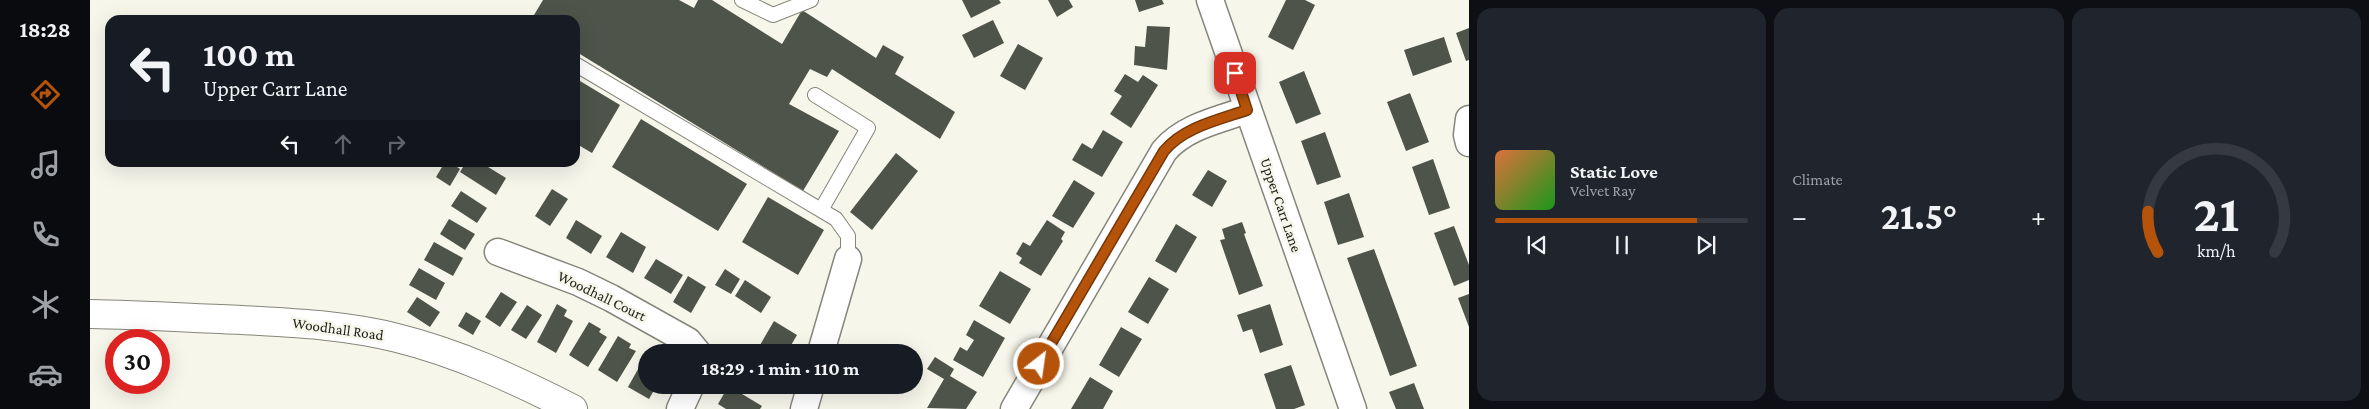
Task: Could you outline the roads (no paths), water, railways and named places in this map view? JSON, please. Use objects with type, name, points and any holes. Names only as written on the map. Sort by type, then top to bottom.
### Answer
[{"type":"street","name":"Upper Carr Lane","points":[[1210,0],[1353,409]]},
{"type":"street","points":[[1014,409],[1164,151],[1173,140],[1185,132],[1247,110]]},
{"type":"street","points":[[1469,119],[1467,134],[1469,142]]},
{"type":"street","name":"Woodhall Court","points":[[498,252],[578,282],[611,298],[690,344]]},
{"type":"street","points":[[823,344],[848,259]]},
{"type":"street","name":"Woodhall Road","points":[[90,314],[279,322],[346,328],[395,337],[434,348],[480,366],[573,409]]},
{"type":"street","points":[[680,409],[687,394]]},
{"type":"street","points":[[804,409],[808,394]]},
{"type":"lane","points":[[742,0],[773,15],[811,0]]},
{"type":"lane","points":[[580,67],[836,219],[848,236],[848,259]]},
{"type":"lane","points":[[815,95],[868,128],[821,210]]}]
